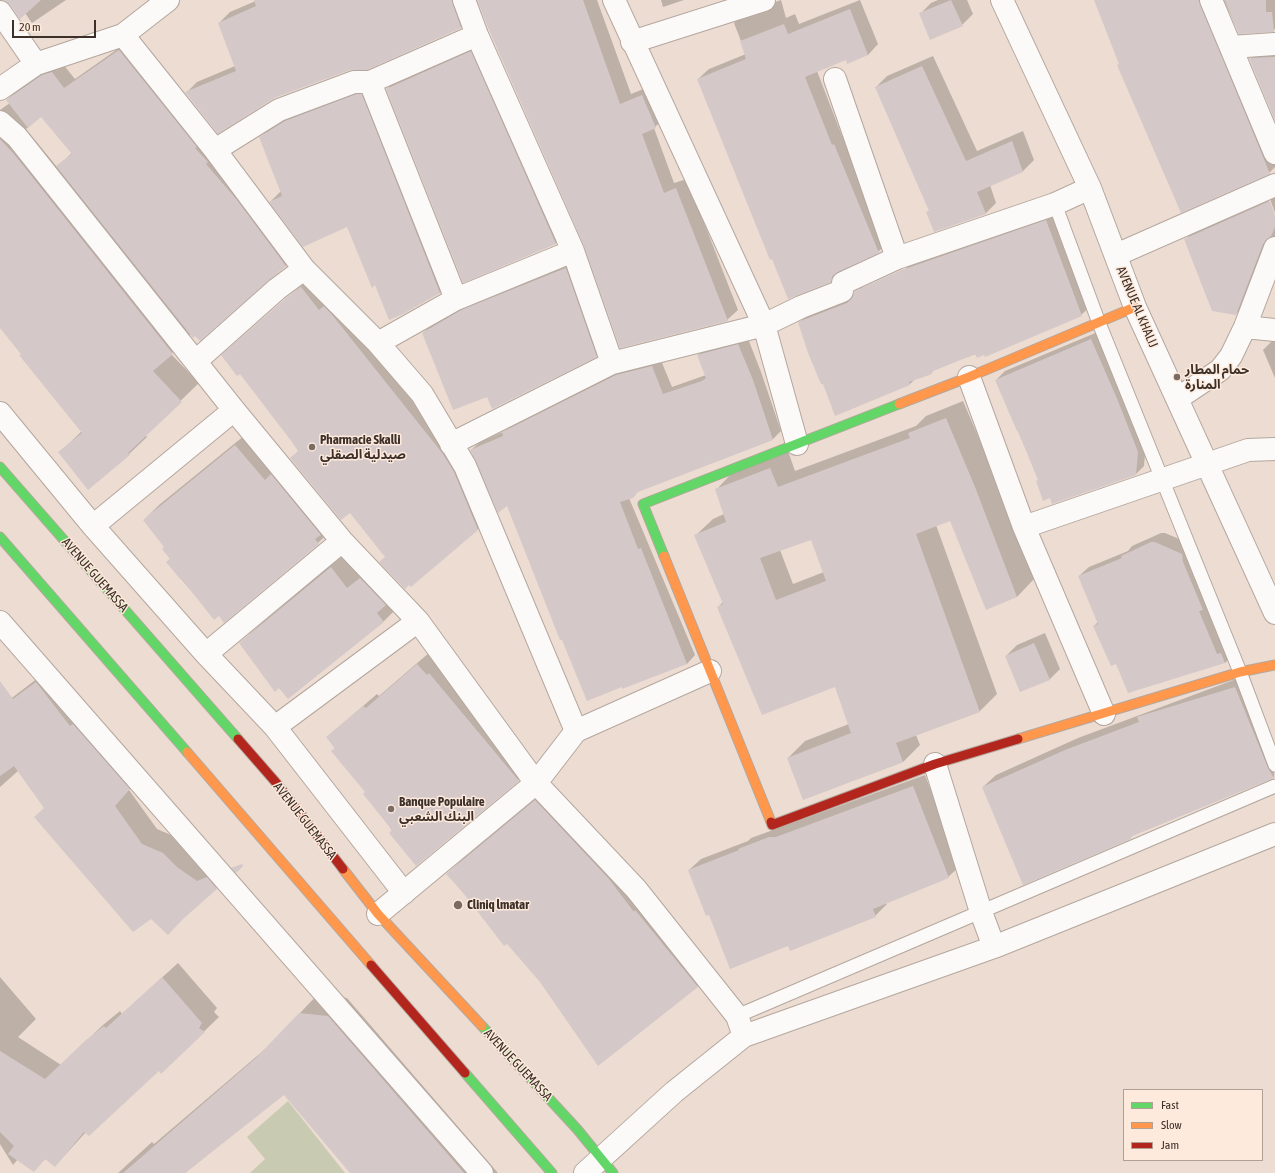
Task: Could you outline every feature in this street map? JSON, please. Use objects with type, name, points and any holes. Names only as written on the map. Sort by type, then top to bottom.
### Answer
[{"type":"main road","points":[[1135,307],[969,377],[642,504],[772,825],[935,764],[1240,672],[1275,665]]},
{"type":"main road","name":"AVENUE GUEMASSA","points":[[0,467],[278,786],[378,914],[577,1129],[607,1165]]},
{"type":"main road","points":[[0,537],[552,1173]]},
{"type":"street","points":[[0,89],[36,64],[123,35],[168,0]]},
{"type":"street","points":[[464,0],[477,35],[573,252],[612,363]]},
{"type":"street","points":[[614,0],[632,42],[764,325],[797,444]]},
{"type":"street","points":[[632,42],[764,0]]},
{"type":"street","name":"AVENUE AL KHALIJ","points":[[1002,0],[1090,188],[1135,307],[1275,613]]},
{"type":"street","points":[[1211,0],[1275,153]]},
{"type":"street","points":[[0,12],[36,64]]},
{"type":"street","points":[[123,35],[215,150],[304,269],[378,342],[422,394],[468,473],[576,731]]},
{"type":"street","points":[[215,150],[279,110],[354,82],[370,82],[477,35]]},
{"type":"street","points":[[1231,47],[1275,44]]},
{"type":"street","points":[[835,78],[897,258]]},
{"type":"street","points":[[370,82],[456,299]]},
{"type":"street","points":[[0,122],[17,137],[196,360],[234,410],[342,541],[418,621],[536,783],[636,888],[737,1016],[744,1036]]},
{"type":"street","points":[[1116,255],[1275,185]]},
{"type":"street","points":[[451,444],[612,363],[764,325],[801,307],[842,291],[843,283],[897,258],[1055,204],[1090,188]]},
{"type":"street","points":[[1177,399],[1220,370],[1231,356],[1245,327],[1275,248]]},
{"type":"street","points":[[378,342],[456,299],[573,252]]},
{"type":"street","points":[[196,360],[277,289],[304,269]]},
{"type":"street","points":[[1245,327],[1275,330]]},
{"type":"street","points":[[969,377],[1024,527],[1104,714]]},
{"type":"street","points":[[93,526],[234,410]]},
{"type":"street","points":[[0,413],[93,526],[206,654],[275,727],[404,892]]},
{"type":"street","points":[[1024,527],[1248,450],[1275,449]]},
{"type":"street","points":[[206,654],[342,541]]},
{"type":"street","points":[[275,727],[418,621]]},
{"type":"street","points":[[0,622],[482,1173]]},
{"type":"street","points":[[378,914],[536,783],[576,731],[710,671]]},
{"type":"street","points":[[935,764],[981,912],[994,947]]},
{"type":"street","points":[[585,1173],[607,1165],[674,1092],[744,1036],[994,947],[1275,834]]},
{"type":"lane","points":[[1055,204],[1099,323],[1240,672],[1275,765]]},
{"type":"lane","points":[[737,1016],[1275,786]]},
{"type":"green space","points":[[288,1101],[345,1173],[250,1173],[265,1159],[247,1137]]},
{"type":"building","points":[[2,0],[41,0],[20,19],[10,5]]},
{"type":"building","points":[[254,0],[452,0],[461,28],[367,70],[350,70],[274,98],[218,134],[185,92],[236,71],[218,23],[256,6]]},
{"type":"building","points":[[477,0],[583,0],[620,104],[642,95],[656,128],[642,134],[664,193],[676,188],[728,321],[620,348],[584,246]]},
{"type":"building","points":[[951,0],[963,26],[930,40],[919,13]]},
{"type":"building","points":[[1094,0],[1199,0],[1270,174],[1181,213],[1117,65],[1119,64]]},
{"type":"building","points":[[1225,0],[1266,0],[1266,12],[1272,12],[1274,32],[1239,34]]},
{"type":"building","points":[[850,9],[868,55],[847,64],[846,60],[805,77],[832,145],[834,144],[879,253],[838,272],[833,276],[831,282],[788,299],[772,259],[770,260],[697,79],[746,59],[740,41],[784,24],[788,34]]},
{"type":"building","points":[[119,50],[197,147],[195,148],[208,162],[206,164],[237,200],[286,266],[200,341],[195,336],[193,338],[56,166],[72,154],[41,117],[28,128],[6,100],[42,75],[52,72],[64,88]]},
{"type":"building","points":[[471,51],[556,244],[463,283],[386,89]]},
{"type":"building","points":[[1275,57],[1275,121],[1249,58]]},
{"type":"building","points":[[922,66],[966,161],[1012,141],[1023,172],[977,192],[986,214],[934,232],[926,212],[929,211],[875,87]]},
{"type":"building","points":[[356,94],[362,94],[440,293],[403,314],[389,320],[375,285],[372,288],[347,227],[303,247],[269,202],[282,196],[259,137],[285,121]]},
{"type":"building","points":[[0,139],[14,154],[173,354],[153,371],[182,402],[128,453],[130,455],[88,490],[58,452],[82,433],[19,355],[21,354],[0,328]]},
{"type":"building","points":[[1270,201],[1275,216],[1275,227],[1271,236],[1263,244],[1236,315],[1212,311],[1184,239]]},
{"type":"building","points":[[1046,220],[1082,316],[985,357],[984,355],[977,358],[975,354],[931,372],[932,374],[909,382],[910,385],[835,416],[823,384],[821,384],[808,353],[798,322],[847,303],[852,298],[855,291],[902,270]]},
{"type":"building","points":[[566,268],[597,357],[492,409],[487,397],[453,410],[422,333],[461,310]]},
{"type":"building","points":[[301,287],[319,310],[324,306],[333,316],[443,454],[454,472],[478,530],[411,587],[409,585],[405,589],[379,562],[385,557],[350,513],[341,520],[290,458],[298,451],[292,442],[240,374],[237,376],[221,355],[285,299]]},
{"type":"building","points":[[1091,339],[1138,452],[1136,475],[1052,504],[1050,498],[1043,501],[1036,481],[1038,480],[995,380]]},
{"type":"building","points":[[738,344],[753,380],[773,440],[638,492],[633,498],[620,502],[638,549],[641,548],[687,664],[587,701],[562,640],[560,640],[507,506],[498,513],[470,450],[503,436],[502,432],[616,375],[652,366],[663,394],[702,381],[706,378],[697,355]]},
{"type":"building","points":[[946,418],[975,487],[1017,597],[986,610],[950,521],[916,534],[980,712],[896,743],[903,762],[803,800],[787,758],[851,733],[835,687],[762,715],[717,607],[723,604],[694,535],[726,522],[715,489],[770,468],[778,487],[910,438],[908,433]],"holes":[[[811,540],[826,581],[776,600],[760,558]]]},
{"type":"building","points":[[235,445],[265,480],[271,474],[321,535],[315,539],[319,544],[224,623],[219,616],[214,620],[181,578],[180,579],[166,562],[170,559],[162,549],[164,547],[143,520]]},
{"type":"building","points":[[1151,542],[1155,542],[1182,554],[1183,562],[1203,610],[1199,611],[1217,654],[1221,653],[1225,663],[1128,693],[1116,664],[1111,666],[1093,626],[1098,624],[1078,576],[1122,558],[1121,556]]},
{"type":"building","points":[[331,567],[347,588],[360,578],[386,605],[377,613],[384,622],[288,699],[279,688],[275,692],[239,643]]},
{"type":"building","points":[[1034,643],[1050,680],[1020,692],[1005,656]]},
{"type":"building","points":[[417,664],[427,675],[429,673],[519,781],[416,866],[389,833],[392,830],[363,794],[365,792],[331,751],[335,748],[326,737],[363,706],[366,708]]},
{"type":"building","points":[[0,681],[13,699],[36,682],[70,726],[73,724],[130,789],[115,806],[142,844],[163,853],[177,867],[197,881],[207,877],[217,889],[183,919],[168,935],[151,919],[133,932],[34,817],[44,808],[14,766],[0,776]]},
{"type":"building","points":[[1235,687],[1268,768],[1274,778],[1130,837],[1131,839],[1023,885],[982,787],[1065,750],[1139,722],[1137,717]]},
{"type":"building","points":[[913,786],[949,878],[873,909],[876,917],[790,951],[788,946],[730,969],[709,915],[706,916],[688,870],[769,837],[776,837]]},
{"type":"building","points":[[535,800],[609,879],[634,912],[635,910],[698,987],[598,1066],[540,982],[507,944],[504,946],[461,890],[446,874]]},
{"type":"building","points":[[242,864],[243,866],[236,873],[231,868]]},
{"type":"building","points":[[162,977],[202,1023],[199,1028],[205,1032],[161,1074],[159,1071],[89,1136],[84,1132],[55,1167],[45,1159],[34,1172],[8,1154],[14,1146],[0,1132],[0,1051],[45,1079],[86,1040],[104,1026],[106,1028]]},
{"type":"building","points":[[299,1013],[328,1016],[464,1173],[350,1173],[284,1095],[185,1173],[123,1173],[256,1058]]},
{"type":"traffic: fast","points":[[664,556],[643,504],[899,404]]},
{"type":"traffic: fast","points":[[0,467],[238,739]]},
{"type":"traffic: fast","points":[[0,537],[187,752]]},
{"type":"traffic: fast","points":[[482,1026],[577,1129],[613,1173]]},
{"type":"traffic: fast","points":[[465,1073],[552,1173]]},
{"type":"traffic: slow","points":[[899,404],[969,377],[1135,307]]},
{"type":"traffic: slow","points":[[664,556],[771,822]]},
{"type":"traffic: slow","points":[[1018,739],[1240,672],[1275,665]]},
{"type":"traffic: slow","points":[[187,752],[371,965]]},
{"type":"traffic: slow","points":[[343,869],[378,914],[482,1026]]},
{"type":"traffic: jam","points":[[238,739],[279,786],[343,869]]},
{"type":"traffic: jam","points":[[771,822],[772,825],[935,764],[1018,739]]},
{"type":"traffic: jam","points":[[371,965],[465,1073]]},
{"type":"place","name":"حمام المطار المنارة","points":[[1177,377]]},
{"type":"place","name":"Pharmacie Skalli صيدلية الصقلي","points":[[312,447]]},
{"type":"place","name":"Banque Populaire البنك الشعبي","points":[[391,809]]},
{"type":"place","name":"Cliniq lmatar","points":[[458,905]]}]
